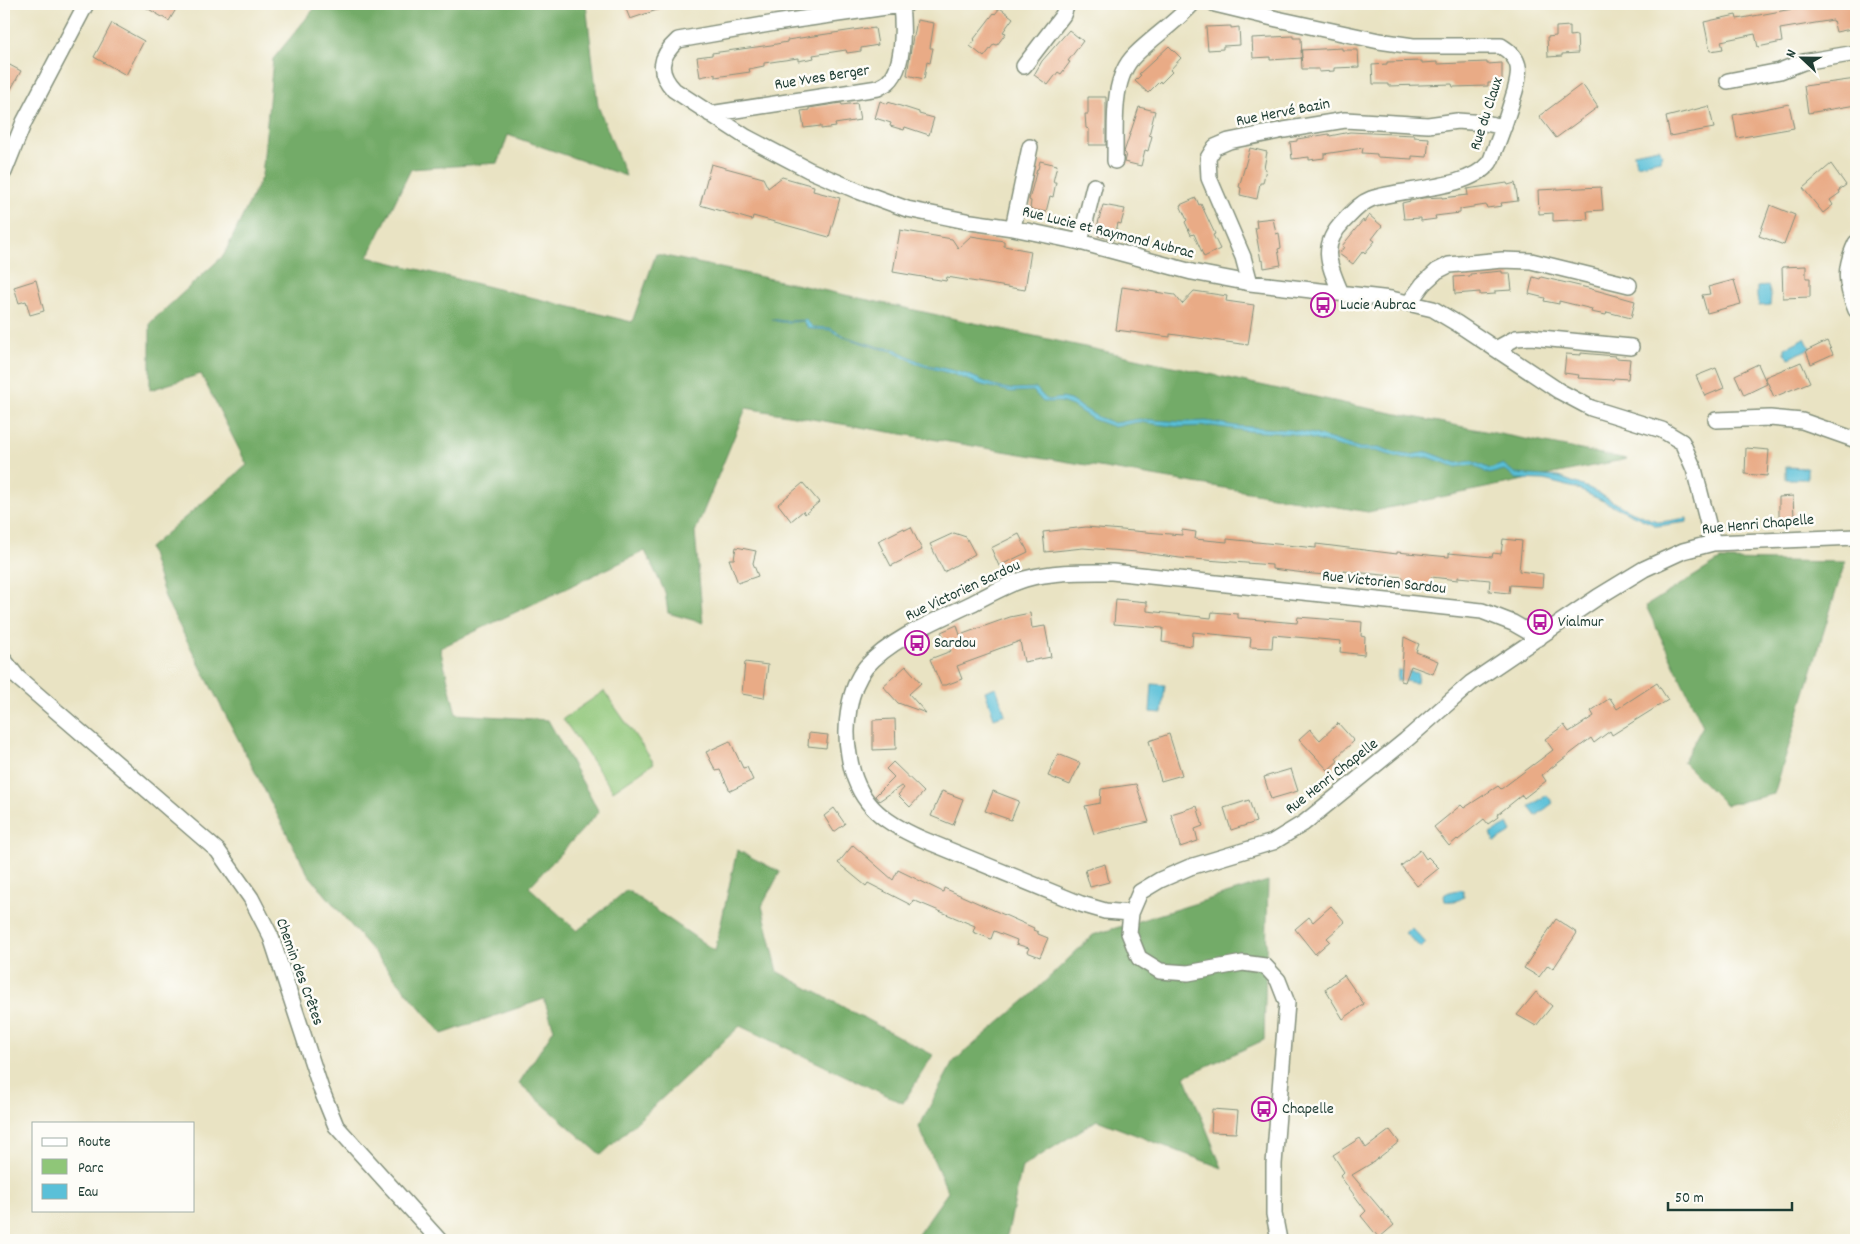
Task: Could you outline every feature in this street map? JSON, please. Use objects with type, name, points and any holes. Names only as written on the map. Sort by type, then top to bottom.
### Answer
[{"type":"street","points":[[4,172],[24,122],[86,4]]},
{"type":"street","name":"Rue Yves Berger","points":[[710,114],[878,88],[888,82],[895,73],[903,29],[904,4]]},
{"type":"street","name":"Rue Lucie et Raymond Aubrac","points":[[904,4],[765,24],[678,40],[668,48],[664,57],[662,69],[665,80],[674,90],[746,138],[809,170],[907,209],[1080,242],[1192,272],[1250,283],[1391,299],[1433,309],[1559,391],[1591,408],[1662,430],[1682,442],[1694,469],[1713,544]]},
{"type":"street","points":[[1024,66],[1063,15],[1067,4]]},
{"type":"street","points":[[1115,161],[1116,101],[1118,84],[1123,70],[1133,56],[1192,4]]},
{"type":"street","name":"Rue du Claux","points":[[1215,4],[1379,41],[1413,46],[1501,46],[1513,53],[1519,66],[1516,85],[1504,127],[1490,163],[1473,175],[1442,186],[1369,200],[1358,207],[1339,226],[1331,238],[1328,250],[1329,265],[1342,293]]},
{"type":"street","points":[[1728,81],[1780,71],[1803,62],[1856,52]]},
{"type":"street","name":"Rue Hervé Bazin","points":[[1250,283],[1243,257],[1208,178],[1208,158],[1215,147],[1229,141],[1345,120],[1428,124],[1457,121],[1485,122],[1504,127]]},
{"type":"street","points":[[1013,228],[1030,147]]},
{"type":"street","points":[[1080,242],[1094,186]]},
{"type":"street","points":[[1856,243],[1849,258],[1847,283],[1856,310]]},
{"type":"street","points":[[1409,303],[1423,284],[1437,271],[1449,265],[1502,260],[1531,261],[1629,285]]},
{"type":"street","points":[[1496,349],[1516,338],[1531,337],[1631,347]]},
{"type":"street","points":[[1716,420],[1770,418],[1802,421],[1856,440]]},
{"type":"street","name":"Rue Henri Chapelle","points":[[1279,1240],[1274,1214],[1274,1164],[1287,1003],[1278,980],[1265,966],[1242,962],[1188,973],[1160,971],[1139,958],[1129,933],[1131,912],[1140,892],[1160,880],[1190,867],[1273,842],[1304,823],[1406,740],[1471,683],[1598,597],[1644,569],[1683,551],[1713,544],[1856,537]]},
{"type":"street","name":"Rue Victorien Sardou","points":[[1131,912],[1105,911],[1081,904],[922,839],[882,818],[869,805],[858,784],[850,762],[846,740],[848,715],[852,698],[866,668],[910,634],[994,592],[1024,579],[1050,574],[1079,572],[1132,574],[1482,611],[1513,623],[1539,638]]},
{"type":"street","name":"Chemin des Crêtes","points":[[4,660],[18,678],[218,851],[251,898],[271,937],[321,1089],[336,1126],[439,1240]]},
{"type":"green space","points":[[318,4],[586,4],[598,106],[626,176],[508,135],[498,163],[411,169],[368,257],[632,322],[656,254],[1357,406],[1627,459],[1368,512],[746,408],[695,532],[703,623],[668,613],[665,592],[645,551],[440,648],[456,714],[548,720],[599,812],[529,887],[577,931],[627,890],[715,951],[737,850],[780,872],[762,906],[778,972],[933,1055],[903,1103],[740,1026],[601,1155],[519,1083],[554,1029],[544,999],[442,1034],[308,874],[166,600],[149,548],[247,465],[201,374],[150,390],[150,323],[224,255],[262,176],[273,59]]},
{"type":"green space","points":[[1720,560],[1845,562],[1774,794],[1726,805],[1683,762],[1703,726],[1646,606]]},
{"type":"green space","points":[[604,691],[654,763],[613,791],[563,719]]},
{"type":"green space","points":[[1268,881],[1264,1040],[1185,1076],[1222,1168],[1097,1120],[1022,1167],[1005,1240],[914,1240],[948,1192],[919,1127],[953,1062],[1029,997],[1093,935]]},
{"type":"water","points":[[1658,148],[1662,153],[1660,160],[1636,165],[1634,153]]},
{"type":"water","points":[[1768,286],[1771,296],[1770,305],[1759,306],[1757,287]]},
{"type":"water","points":[[771,319],[784,321],[806,320],[813,327],[830,328],[847,337],[879,347],[895,349],[924,364],[964,373],[998,387],[1010,389],[1036,388],[1048,400],[1062,398],[1070,400],[1098,417],[1114,423],[1139,419],[1184,422],[1206,421],[1236,426],[1292,430],[1314,434],[1360,448],[1382,448],[1395,453],[1409,455],[1428,452],[1457,463],[1472,461],[1490,469],[1503,464],[1516,474],[1559,477],[1591,489],[1626,509],[1650,519],[1661,522],[1687,518],[1687,522],[1657,526],[1575,488],[1544,480],[1516,479],[1504,470],[1489,474],[1473,465],[1456,467],[1428,457],[1404,459],[1375,451],[1358,451],[1293,434],[1212,426],[1180,427],[1138,422],[1114,427],[1092,419],[1072,406],[1061,402],[1043,402],[1033,391],[1011,392],[982,385],[920,365],[893,351],[843,337],[830,330],[808,328],[803,321],[783,322]]},
{"type":"water","points":[[1805,338],[1810,348],[1789,358],[1785,354],[1785,348]]},
{"type":"water","points":[[1786,467],[1807,468],[1807,479],[1786,479]]},
{"type":"water","points":[[1398,670],[1418,673],[1417,683],[1397,680]]},
{"type":"water","points":[[1152,684],[1165,685],[1162,713],[1150,712]]},
{"type":"water","points":[[996,687],[1005,714],[994,718],[985,691]]},
{"type":"water","points":[[1547,795],[1553,803],[1536,816],[1529,807]]},
{"type":"water","points":[[1508,824],[1512,832],[1495,842],[1490,834]]},
{"type":"water","points":[[1463,890],[1464,897],[1455,901],[1445,901],[1444,895],[1453,891]]},
{"type":"water","points":[[1411,927],[1426,943],[1421,948],[1405,933]]},
{"type":"building","points":[[140,4],[179,4],[169,21]]},
{"type":"building","points":[[624,4],[668,4],[669,6],[630,19]]},
{"type":"building","points":[[1791,4],[1816,4],[1817,7],[1833,4],[1855,4],[1856,28],[1836,32],[1833,20],[1780,29],[1782,42],[1758,47],[1755,34],[1721,41],[1723,49],[1710,51],[1704,22],[1736,15],[1737,19],[1792,9]]},
{"type":"building","points":[[1000,8],[1013,18],[1003,32],[1006,33],[984,57],[970,46],[994,13]]},
{"type":"building","points":[[917,20],[934,23],[930,48],[933,48],[930,63],[927,62],[924,79],[907,75]]},
{"type":"building","points":[[112,23],[144,41],[126,75],[94,57]]},
{"type":"building","points":[[1231,26],[1231,28],[1239,27],[1240,45],[1223,46],[1223,49],[1208,50],[1206,27]]},
{"type":"building","points":[[1570,26],[1570,36],[1577,35],[1578,53],[1548,57],[1547,37],[1556,36],[1556,27]]},
{"type":"building","points":[[875,28],[878,45],[861,48],[861,51],[847,53],[846,50],[813,55],[814,58],[798,61],[798,58],[764,63],[764,66],[749,69],[750,72],[700,77],[697,57],[787,42],[787,40]]},
{"type":"building","points":[[1069,30],[1083,41],[1061,74],[1058,72],[1048,85],[1034,75],[1042,61]]},
{"type":"building","points":[[1293,36],[1293,38],[1301,38],[1302,58],[1270,60],[1270,57],[1253,58],[1252,38]]},
{"type":"building","points":[[1169,46],[1181,58],[1170,70],[1172,72],[1148,93],[1135,81],[1141,75],[1139,74]]},
{"type":"building","points":[[1342,48],[1342,50],[1358,50],[1359,67],[1334,68],[1334,71],[1319,72],[1319,69],[1302,69],[1301,50]]},
{"type":"building","points":[[1422,61],[1422,63],[1437,62],[1437,64],[1502,63],[1502,83],[1488,83],[1488,86],[1453,87],[1452,84],[1388,86],[1388,84],[1373,84],[1372,65],[1387,64],[1387,62]]},
{"type":"building","points":[[4,62],[21,71],[4,102]]},
{"type":"building","points":[[1856,79],[1856,105],[1808,113],[1804,86]]},
{"type":"building","points":[[1582,84],[1598,107],[1556,138],[1539,116]]},
{"type":"building","points":[[1088,97],[1106,97],[1106,145],[1089,145],[1089,129],[1086,128],[1085,114],[1088,114]]},
{"type":"building","points":[[880,101],[934,118],[929,135],[905,127],[904,130],[890,126],[891,123],[875,118]]},
{"type":"building","points":[[841,103],[842,105],[857,103],[860,120],[835,124],[836,127],[821,129],[821,126],[804,128],[801,111]]},
{"type":"building","points":[[1789,104],[1794,128],[1737,138],[1733,115]]},
{"type":"building","points":[[1709,106],[1714,128],[1670,136],[1666,117]]},
{"type":"building","points":[[1139,107],[1155,111],[1149,135],[1152,136],[1148,151],[1145,150],[1141,166],[1124,162],[1126,154],[1124,152]]},
{"type":"building","points":[[1350,132],[1414,135],[1414,137],[1429,138],[1427,157],[1412,156],[1412,159],[1377,157],[1377,154],[1362,153],[1363,148],[1324,154],[1324,158],[1309,160],[1309,157],[1292,159],[1290,142],[1297,141],[1297,139]]},
{"type":"building","points":[[1250,148],[1267,152],[1264,168],[1266,169],[1263,183],[1260,183],[1257,199],[1240,195],[1241,188],[1239,187]]},
{"type":"building","points":[[1040,161],[1057,165],[1053,182],[1056,182],[1053,197],[1050,196],[1046,212],[1030,209],[1031,201],[1029,200]]},
{"type":"building","points":[[711,164],[763,178],[768,188],[782,177],[814,186],[813,191],[840,198],[829,237],[753,216],[752,220],[700,205]]},
{"type":"building","points":[[1831,164],[1846,185],[1839,190],[1840,193],[1830,200],[1833,205],[1823,213],[1803,188]]},
{"type":"building","points":[[1507,183],[1508,185],[1515,183],[1518,201],[1501,203],[1502,206],[1487,208],[1486,205],[1460,209],[1460,213],[1435,216],[1436,219],[1421,221],[1421,218],[1404,219],[1402,203],[1423,198],[1468,195],[1467,189]]},
{"type":"building","points":[[1601,187],[1603,210],[1587,211],[1588,219],[1553,221],[1553,213],[1539,214],[1538,190]]},
{"type":"building","points":[[1196,198],[1199,205],[1201,204],[1220,249],[1204,257],[1194,234],[1191,235],[1185,222],[1187,220],[1180,205]]},
{"type":"building","points":[[1103,205],[1125,209],[1121,224],[1118,223],[1114,240],[1098,236],[1099,228],[1097,227]]},
{"type":"building","points":[[1770,205],[1795,215],[1784,245],[1759,236]]},
{"type":"building","points":[[1369,215],[1382,226],[1372,239],[1375,241],[1365,253],[1363,251],[1353,264],[1339,254],[1344,247],[1342,246]]},
{"type":"building","points":[[1273,218],[1276,234],[1279,233],[1281,248],[1278,249],[1281,265],[1264,268],[1255,228],[1257,228],[1256,220]]},
{"type":"building","points":[[900,230],[952,239],[958,248],[971,236],[1004,241],[1004,246],[1031,251],[1025,290],[947,277],[946,281],[893,272]]},
{"type":"building","points":[[1806,266],[1806,278],[1810,278],[1810,297],[1783,298],[1782,267]]},
{"type":"building","points":[[1502,271],[1502,273],[1510,273],[1512,290],[1495,291],[1495,294],[1480,295],[1480,292],[1455,294],[1454,277]]},
{"type":"building","points":[[1533,277],[1540,279],[1541,277],[1588,288],[1635,301],[1631,318],[1607,312],[1606,315],[1591,312],[1592,309],[1559,301],[1559,304],[1544,301],[1545,298],[1529,294]]},
{"type":"building","points":[[36,280],[44,311],[30,315],[26,301],[19,303],[14,287]]},
{"type":"building","points":[[1734,280],[1741,304],[1707,313],[1702,295],[1710,294],[1708,287]]},
{"type":"building","points":[[1122,287],[1175,295],[1182,304],[1194,291],[1227,296],[1226,301],[1254,305],[1248,345],[1170,334],[1170,337],[1116,330]]},
{"type":"building","points":[[1827,341],[1833,354],[1811,364],[1806,351]]},
{"type":"building","points":[[1581,353],[1630,359],[1628,379],[1578,378],[1579,375],[1564,373],[1566,354],[1581,355]]},
{"type":"building","points":[[1801,362],[1810,382],[1774,397],[1765,377]]},
{"type":"building","points":[[1758,364],[1767,384],[1744,395],[1735,375]]},
{"type":"building","points":[[1716,368],[1724,388],[1705,396],[1696,376]]},
{"type":"building","points":[[1746,448],[1769,450],[1767,476],[1745,474]]},
{"type":"building","points":[[803,483],[819,502],[805,514],[803,511],[791,521],[778,504]]},
{"type":"building","points":[[1793,496],[1794,518],[1779,519],[1779,497]]},
{"type":"building","points":[[911,527],[922,550],[891,566],[878,541],[904,528],[905,530]]},
{"type":"building","points":[[1086,527],[1182,535],[1182,530],[1196,532],[1195,539],[1227,542],[1227,539],[1316,548],[1316,544],[1397,554],[1397,552],[1449,557],[1449,553],[1492,557],[1493,553],[1501,554],[1503,539],[1522,541],[1519,571],[1543,574],[1542,587],[1510,585],[1509,593],[1489,591],[1490,580],[1458,577],[1458,580],[1431,577],[1431,585],[1403,583],[1403,577],[1343,571],[1342,576],[1313,574],[1272,569],[1272,565],[1180,558],[1137,552],[1083,548],[1045,552],[1043,532]]},
{"type":"building","points":[[954,533],[966,537],[975,554],[944,572],[930,544]]},
{"type":"building","points":[[1019,534],[1028,552],[999,566],[991,548]]},
{"type":"building","points":[[736,547],[756,551],[753,563],[758,576],[738,583],[729,559],[734,559]]},
{"type":"building","points":[[1116,599],[1147,602],[1147,611],[1211,618],[1212,612],[1238,614],[1238,618],[1297,623],[1298,617],[1362,622],[1361,636],[1365,637],[1364,655],[1340,652],[1341,641],[1273,635],[1272,648],[1250,647],[1251,638],[1193,632],[1192,646],[1162,642],[1163,628],[1114,624]]},
{"type":"building","points":[[1030,613],[1032,628],[1045,626],[1051,657],[1024,662],[1020,641],[957,666],[962,679],[941,685],[930,659],[951,651],[941,632],[957,625],[960,635],[1010,617]]},
{"type":"building","points":[[1404,637],[1419,644],[1416,652],[1438,661],[1433,674],[1411,666],[1405,682],[1401,681]]},
{"type":"building","points":[[745,662],[768,665],[764,698],[742,694]]},
{"type":"building","points":[[906,666],[921,683],[909,694],[926,713],[898,703],[883,686]]},
{"type":"building","points":[[1657,683],[1668,700],[1612,735],[1610,731],[1594,743],[1591,738],[1542,775],[1546,781],[1524,798],[1522,795],[1488,824],[1484,819],[1449,846],[1434,827],[1461,805],[1464,808],[1498,786],[1501,789],[1553,750],[1545,739],[1564,725],[1569,732],[1594,716],[1591,711],[1610,698],[1617,709]]},
{"type":"building","points":[[895,719],[896,749],[873,750],[873,720]]},
{"type":"building","points":[[1338,723],[1354,741],[1336,758],[1338,761],[1328,770],[1299,739],[1310,729],[1320,740]]},
{"type":"building","points":[[809,733],[828,735],[826,748],[808,746]]},
{"type":"building","points":[[1169,734],[1182,775],[1161,781],[1149,741]]},
{"type":"building","points":[[730,741],[743,768],[747,767],[753,780],[730,791],[720,770],[716,771],[706,752]]},
{"type":"building","points":[[1058,754],[1080,763],[1070,785],[1048,776]]},
{"type":"building","points":[[893,762],[924,792],[910,807],[898,795],[904,788],[901,786],[879,801],[875,796],[894,777],[886,769]]},
{"type":"building","points":[[1291,769],[1298,791],[1271,799],[1264,777]]},
{"type":"building","points":[[1136,784],[1149,822],[1094,834],[1085,806],[1100,803],[1101,789]]},
{"type":"building","points":[[942,791],[963,799],[953,825],[931,816]]},
{"type":"building","points":[[993,791],[1019,801],[1011,820],[985,811]]},
{"type":"building","points":[[1249,800],[1256,822],[1231,830],[1224,808]]},
{"type":"building","points":[[1197,806],[1203,826],[1195,829],[1198,841],[1180,847],[1171,814]]},
{"type":"building","points":[[834,808],[845,824],[834,832],[824,816]]},
{"type":"building","points":[[853,845],[893,880],[898,870],[943,892],[944,888],[1034,928],[1033,930],[1038,932],[1038,934],[1048,938],[1040,957],[1027,952],[1029,948],[1016,944],[1017,940],[994,931],[991,939],[973,932],[975,926],[913,900],[911,905],[868,883],[866,886],[838,863]]},
{"type":"building","points":[[1420,850],[1426,859],[1428,857],[1439,868],[1417,886],[1401,866]]},
{"type":"building","points":[[1105,864],[1109,882],[1090,887],[1085,870]]},
{"type":"building","points":[[1331,906],[1345,922],[1327,938],[1330,941],[1315,954],[1295,929],[1309,917],[1313,922]]},
{"type":"building","points":[[1556,919],[1577,933],[1553,969],[1548,965],[1539,977],[1524,968]]},
{"type":"building","points":[[1344,975],[1364,1004],[1343,1019],[1325,989]]},
{"type":"building","points":[[1536,992],[1552,1006],[1536,1026],[1517,1015]]},
{"type":"building","points":[[1212,1109],[1238,1111],[1236,1133],[1211,1132]]},
{"type":"building","points":[[1390,1130],[1399,1142],[1372,1163],[1352,1175],[1394,1225],[1379,1238],[1361,1216],[1366,1211],[1340,1176],[1344,1172],[1333,1155],[1360,1138],[1366,1148]]},
{"type":"place","name":"Lucie Aubrac","points":[[1323,305]]},
{"type":"place","name":"Vialmur","points":[[1540,622]]},
{"type":"place","name":"Sardou","points":[[917,643]]},
{"type":"place","name":"Chapelle","points":[[1264,1109]]}]
